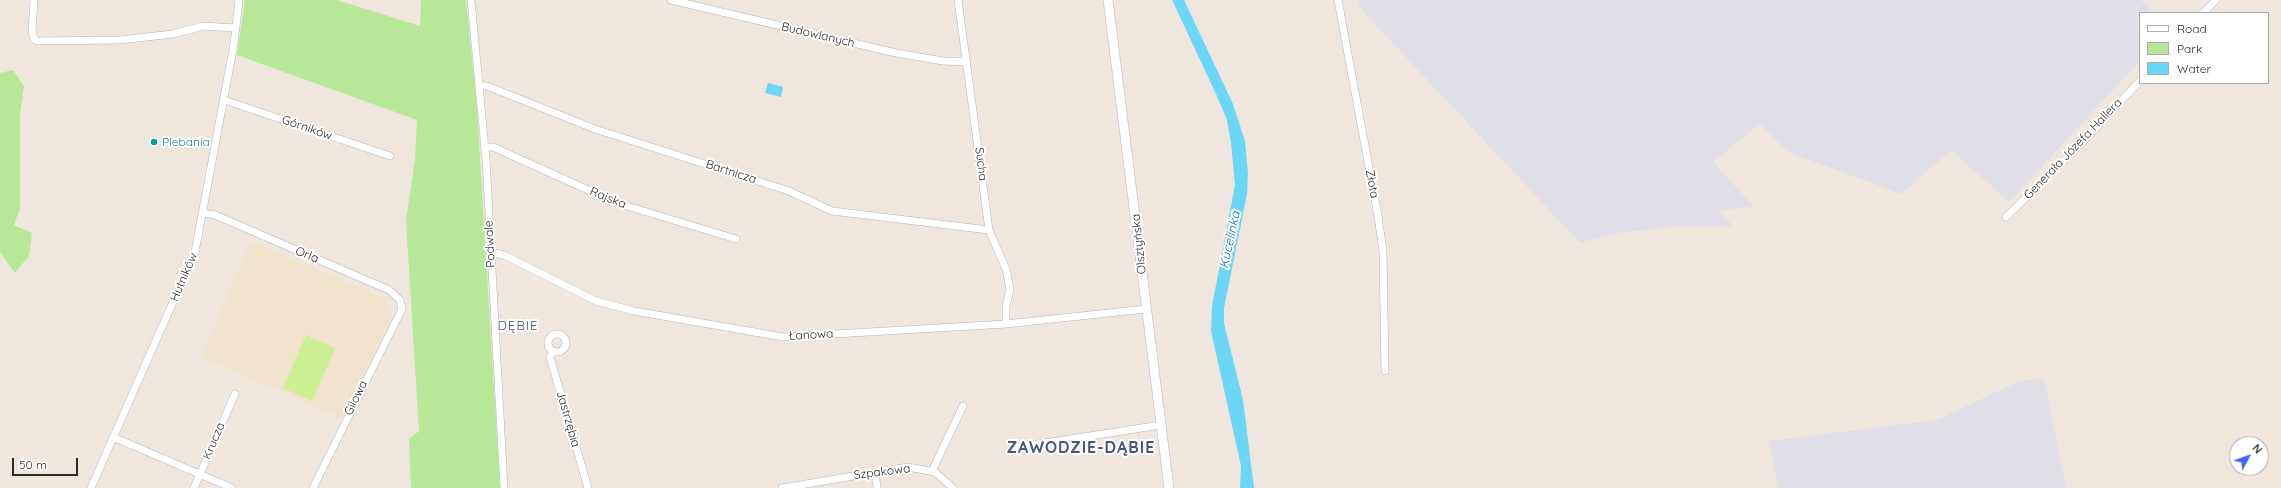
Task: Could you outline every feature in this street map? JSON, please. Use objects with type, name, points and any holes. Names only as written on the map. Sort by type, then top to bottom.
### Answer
[{"type":"street","points":[[34,0],[32,31],[34,39],[37,41],[120,40],[173,34],[202,26],[235,28]]},
{"type":"street","name":"Hutników","points":[[91,488],[195,252],[224,100],[239,0]]},
{"type":"street","name":"Podwale","points":[[471,0],[484,147],[504,488]]},
{"type":"street","name":"Budowlanych","points":[[670,0],[896,53],[943,61],[967,62]]},
{"type":"street","name":"Sucha","points":[[958,0],[989,230],[1006,269],[1010,288],[1006,308],[1006,324]]},
{"type":"street","name":"Olsztyńska","points":[[1108,0],[1136,210],[1146,309],[1169,488]]},
{"type":"street","name":"Złota","points":[[1338,0],[1383,250],[1385,371]]},
{"type":"street","points":[[2205,12],[2216,0]]},
{"type":"street","name":"Generała Józefa Hallera","points":[[2006,217],[2074,151],[2139,82]]},
{"type":"street","name":"Bartnicza","points":[[479,86],[487,86],[595,129],[789,191],[832,211],[989,230]]},
{"type":"street","name":"Górników","points":[[224,100],[390,156]]},
{"type":"street","name":"Rajska","points":[[484,147],[493,147],[617,203],[736,238]]},
{"type":"street","name":"Orla","points":[[203,212],[215,215],[389,290],[400,300],[402,309]]},
{"type":"street","name":"Łanowa","points":[[490,252],[504,255],[596,301],[634,311],[783,336],[1006,324],[1146,309]]},
{"type":"street","name":"Gilowa","points":[[313,488],[402,309]]},
{"type":"street","name":"Jastrzębia","points":[[553,351],[550,357],[588,488]]},
{"type":"street","name":"Krucza","points":[[194,488],[234,394]]},
{"type":"street","points":[[932,471],[963,406]]},
{"type":"street","points":[[1012,448],[1161,425]]},
{"type":"street","points":[[113,437],[232,488]]},
{"type":"street","name":"Szpakowa","points":[[782,488],[908,467],[932,471],[953,488]]},
{"type":"street","points":[[875,472],[877,488]]},
{"type":"shaded area","points":[[1358,0],[2141,0],[2152,12],[2139,12],[2139,62],[2009,202],[1951,150],[1901,194],[1788,152],[1760,124],[1713,162],[1754,207],[1718,210],[1733,226],[1680,226],[1617,233],[1580,243],[1359,7]]},
{"type":"shaded area","points":[[251,241],[383,297],[394,314],[341,418],[201,357]]},
{"type":"shaded area","points":[[2044,378],[2066,488],[1778,488],[1769,441],[1937,420],[2020,381]]},
{"type":"green space","points":[[245,0],[337,0],[420,26],[421,0],[466,0],[477,109],[500,488],[411,488],[409,439],[419,431],[406,220],[415,159],[417,120],[237,55]]},
{"type":"green space","points":[[13,70],[24,86],[20,114],[20,209],[14,225],[32,233],[29,256],[15,273],[0,252],[0,73]]},
{"type":"green space","points":[[306,335],[335,348],[312,401],[283,388]]},
{"type":"water","name":"Kucelinka","points":[[1172,0],[1184,0],[1233,104],[1245,141],[1248,173],[1247,194],[1224,308],[1224,323],[1243,400],[1254,488],[1240,488],[1241,466],[1211,331],[1212,306],[1235,185],[1231,143],[1227,120]]},
{"type":"water","points":[[768,83],[783,87],[781,97],[765,93]]},
{"type":"place","name":"Plebania","points":[[154,142]]},
{"type":"district","name":"DĘBIE","points":[[518,326]]},
{"type":"district","name":"ZAWODZIE-DĄBIE","points":[[1081,448]]}]
